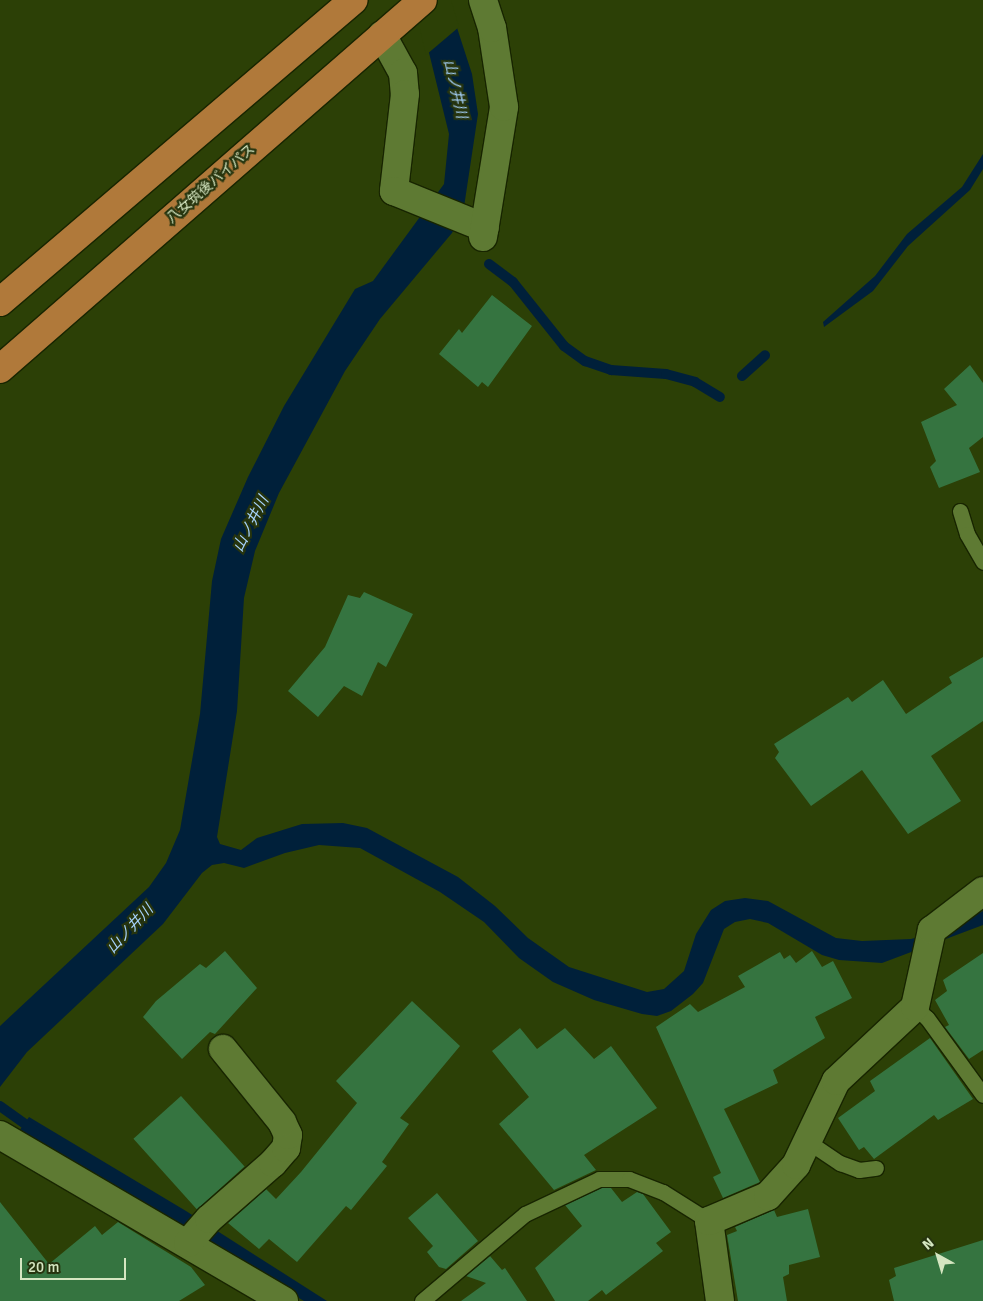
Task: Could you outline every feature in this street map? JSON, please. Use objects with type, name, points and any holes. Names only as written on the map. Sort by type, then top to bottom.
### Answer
[{"type":"highway","points":[[0,302],[353,0]]},
{"type":"highway","name":"八女筑後バイパス","points":[[0,369],[423,0]]},
{"type":"street","points":[[388,29],[402,73],[405,94],[394,191],[481,229],[504,107],[492,28],[483,0]]},
{"type":"street","points":[[720,1301],[710,1221],[768,1196],[796,1165],[836,1081],[916,1007],[930,941],[983,891]]},
{"type":"street","points":[[197,1233],[273,1163],[286,1148],[288,1135],[282,1122],[223,1049]]},
{"type":"street","points":[[0,1134],[197,1233],[284,1301]]},
{"type":"lane","points":[[960,510],[967,534],[983,562]]},
{"type":"lane","points":[[916,1007],[927,1018],[983,1095]]},
{"type":"lane","points":[[808,1141],[840,1163],[859,1170],[876,1168]]},
{"type":"lane","points":[[422,1301],[524,1214],[599,1179],[629,1179],[663,1192],[710,1221]]},
{"type":"water","name":"山ノ井川","points":[[416,0],[448,0],[472,74],[478,114],[464,207],[452,233],[380,319],[345,371],[279,493],[255,551],[244,598],[237,711],[217,837],[220,844],[241,850],[257,838],[302,824],[343,823],[367,828],[458,877],[495,906],[528,938],[569,967],[647,992],[664,989],[684,971],[696,934],[711,910],[725,901],[745,898],[768,901],[836,938],[862,941],[911,939],[947,929],[983,911],[983,925],[882,963],[839,960],[822,955],[768,923],[750,919],[735,922],[724,929],[703,983],[693,994],[671,1011],[657,1016],[642,1014],[594,1000],[553,982],[519,958],[484,922],[440,892],[360,848],[319,845],[285,853],[244,868],[224,863],[212,865],[202,873],[163,924],[27,1052],[0,1087],[0,1026],[149,887],[166,863],[180,830],[200,714],[212,581],[221,539],[248,477],[284,406],[355,289],[373,281],[444,184],[449,134]]},
{"type":"water","points":[[983,154],[983,169],[970,190],[908,246],[873,291],[824,327],[823,322],[875,276],[907,234],[962,187]]},
{"type":"water","points":[[29,1117],[186,1211],[327,1301],[304,1301],[19,1131]]},
{"type":"pier","points":[[413,0],[451,0],[459,27],[426,55]]},
{"type":"building","points":[[492,295],[532,326],[488,387],[482,382],[478,387],[439,354],[459,329],[462,333]]},
{"type":"building","points":[[970,365],[983,383],[983,437],[969,448],[980,472],[939,488],[930,467],[936,461],[921,422],[957,405],[944,389]]},
{"type":"building","points":[[364,592],[413,614],[386,667],[378,662],[362,696],[344,686],[318,717],[288,691],[325,647],[348,595],[360,598]]},
{"type":"building","points":[[983,657],[983,721],[931,756],[961,801],[908,834],[862,770],[811,806],[775,758],[779,752],[774,744],[848,697],[852,702],[883,680],[906,714],[952,683],[949,677]]},
{"type":"building","points":[[225,951],[257,988],[215,1034],[210,1032],[182,1059],[143,1017],[156,1001],[200,964],[206,968]]},
{"type":"building","points":[[812,951],[822,967],[833,961],[852,998],[815,1017],[825,1038],[773,1070],[778,1083],[724,1109],[760,1182],[723,1198],[713,1177],[721,1173],[656,1027],[690,1004],[698,1012],[745,987],[738,976],[780,952],[784,959],[790,955],[796,963]]},
{"type":"building","points":[[983,953],[983,1050],[969,1059],[945,1027],[949,1025],[935,1000],[947,991],[943,980]]},
{"type":"building","points":[[412,1001],[460,1046],[400,1118],[409,1124],[382,1162],[387,1166],[351,1210],[346,1206],[297,1262],[269,1239],[259,1249],[228,1223],[266,1189],[276,1199],[301,1172],[357,1103],[336,1081]]},
{"type":"building","points":[[520,1028],[537,1049],[565,1028],[594,1059],[611,1046],[657,1108],[584,1155],[596,1170],[554,1190],[499,1124],[529,1097],[492,1051]]},
{"type":"building","points":[[930,1038],[973,1099],[938,1120],[934,1115],[874,1159],[864,1147],[859,1150],[838,1118],[875,1091],[870,1081]]},
{"type":"building","points":[[181,1096],[245,1167],[197,1209],[133,1139]]},
{"type":"building","points":[[601,1188],[611,1188],[622,1202],[637,1192],[643,1194],[671,1232],[656,1243],[663,1251],[606,1295],[602,1290],[588,1301],[555,1301],[535,1268],[582,1226],[565,1205]]},
{"type":"building","points":[[437,1193],[478,1241],[446,1269],[439,1267],[427,1252],[433,1246],[408,1218]]},
{"type":"building","points":[[0,1202],[49,1264],[95,1226],[102,1235],[118,1222],[191,1267],[205,1285],[179,1301],[0,1301]]},
{"type":"building","points":[[808,1209],[820,1257],[789,1265],[789,1274],[783,1277],[787,1301],[738,1301],[727,1235],[737,1231],[735,1227],[774,1210],[777,1217]]},
{"type":"building","points":[[983,1240],[983,1301],[894,1301],[889,1280],[896,1276],[894,1268]]},
{"type":"building","points":[[490,1256],[502,1270],[505,1268],[527,1301],[461,1301],[486,1283],[466,1276]]},
{"type":"waterway","points":[[489,264],[513,282],[564,346],[585,361],[611,370],[666,374],[695,382],[720,397]]},
{"type":"waterway","points":[[742,376],[765,355]]},
{"type":"waterway","points":[[0,1106],[35,1131]]}]
